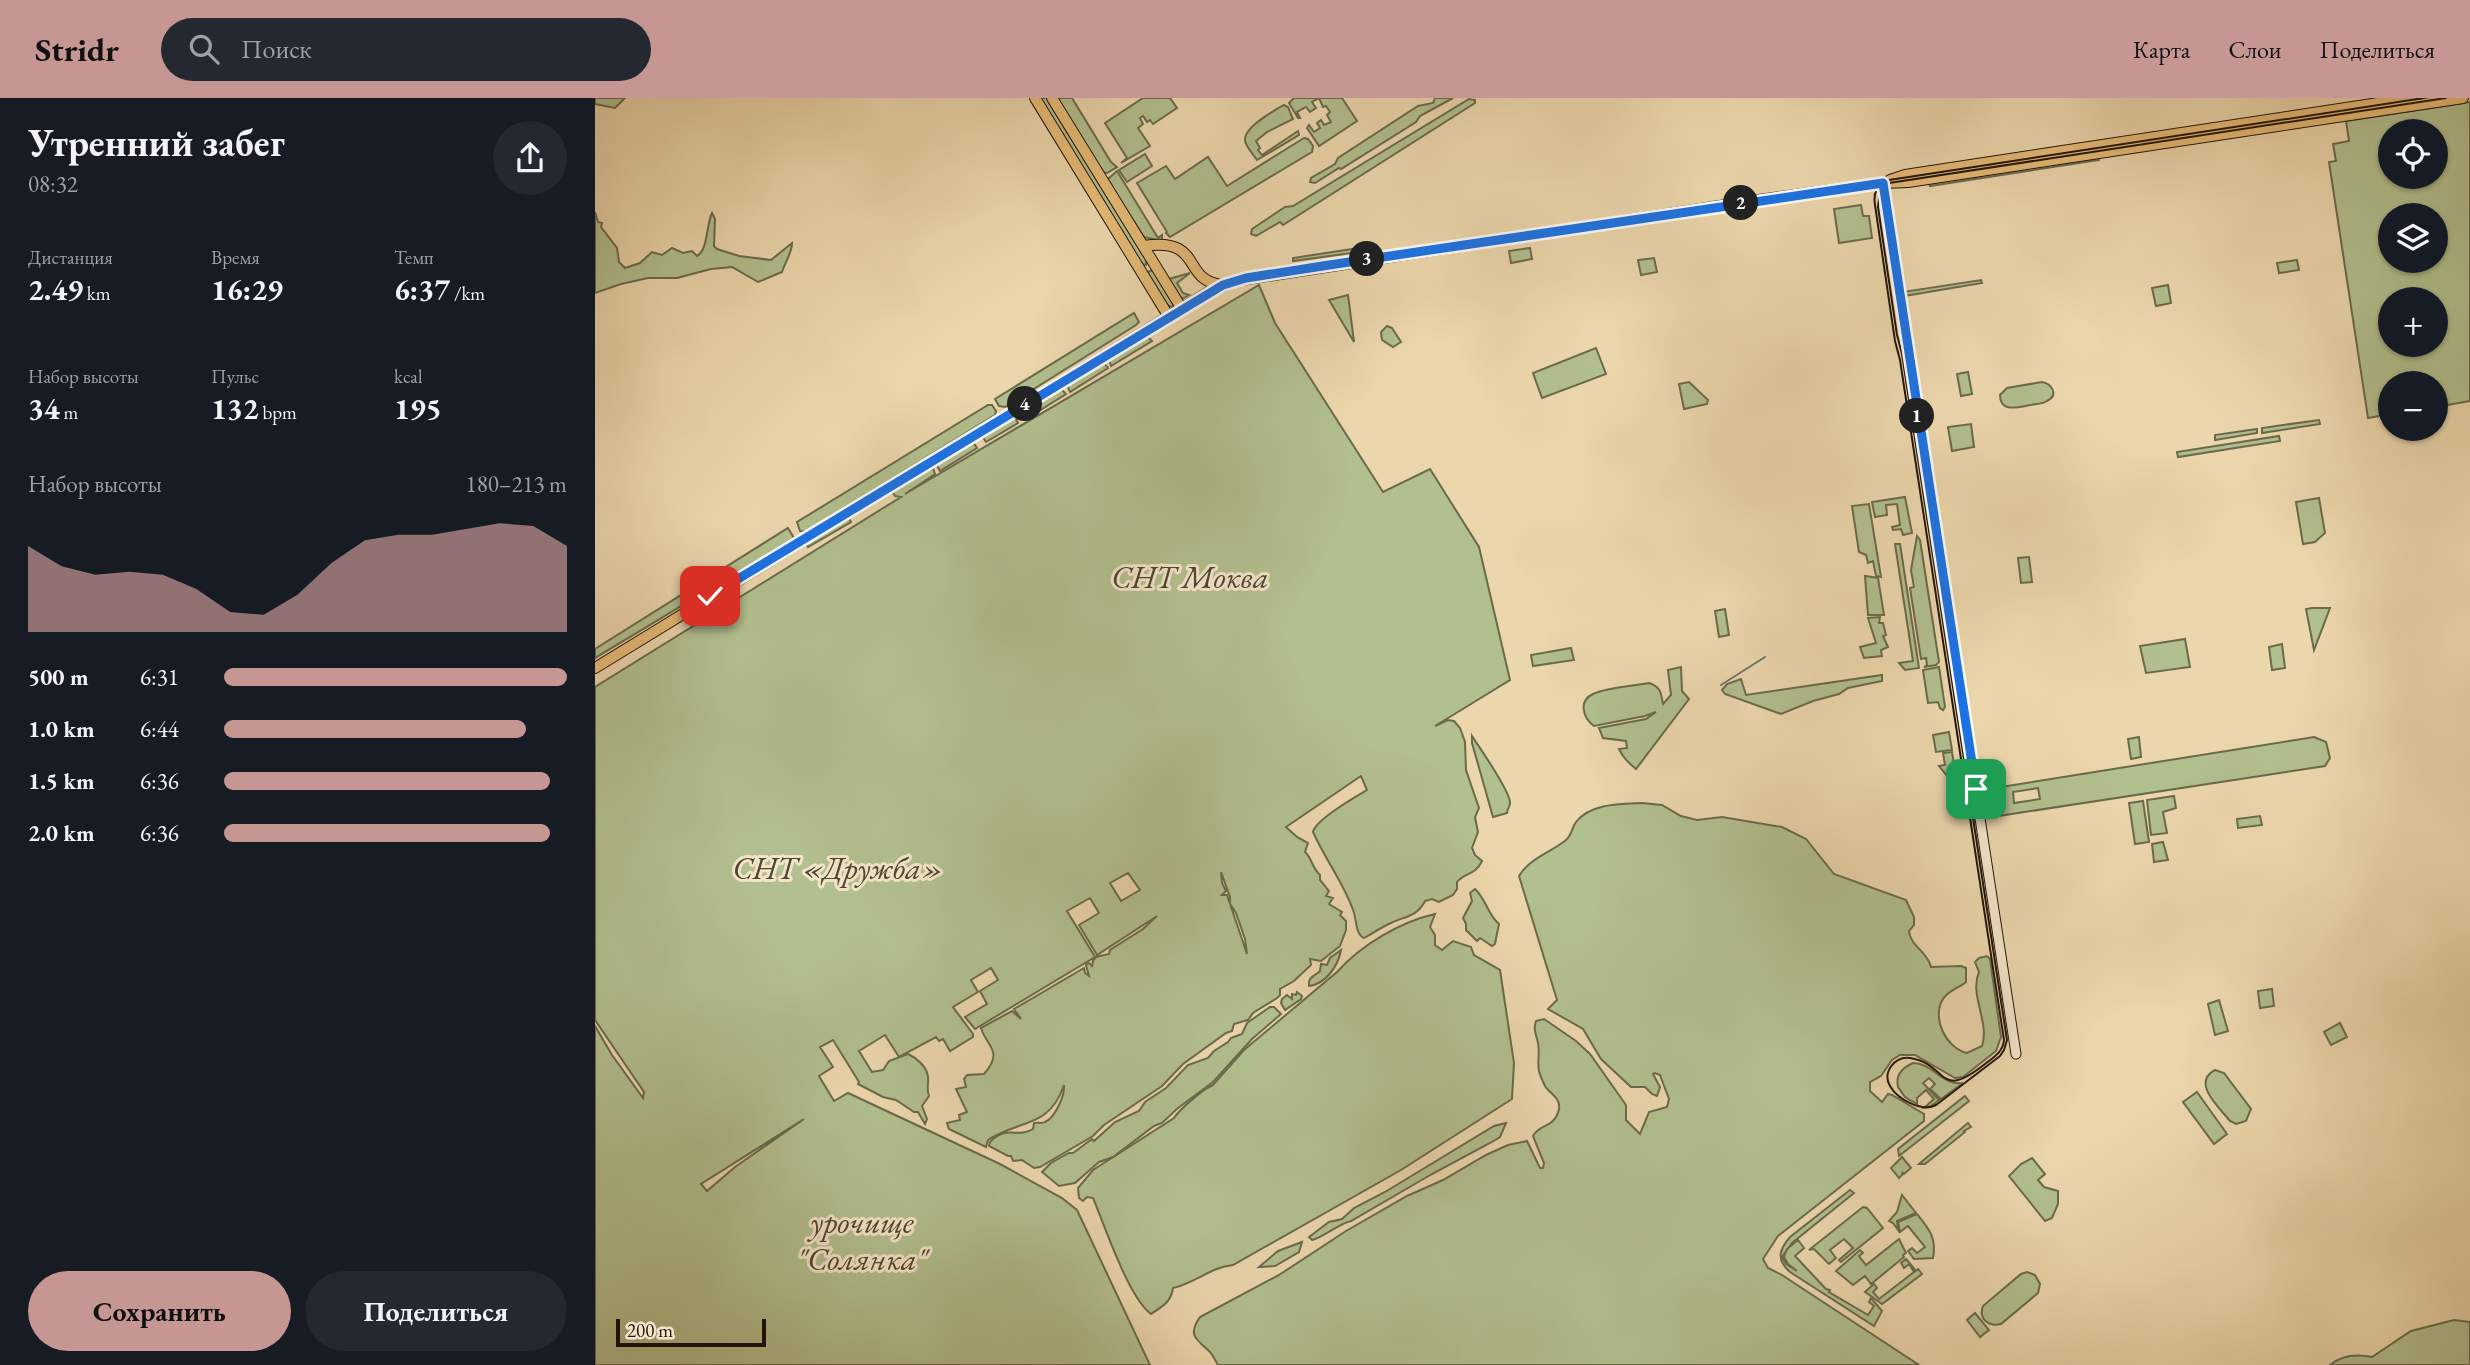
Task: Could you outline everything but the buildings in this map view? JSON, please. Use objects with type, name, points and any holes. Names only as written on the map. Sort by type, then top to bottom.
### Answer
[{"type":"main road","points":[[1035,98],[1169,317]]},
{"type":"main road","points":[[1052,98],[1182,309]]},
{"type":"main road","points":[[595,668],[1223,285],[1246,278],[1320,266],[1883,183],[1908,182],[2411,98]]},
{"type":"main road","points":[[2321,115],[2463,98]]},
{"type":"main road","points":[[1883,183],[2016,1054]]},
{"type":"main road","points":[[1144,246],[1162,243],[1177,246],[1187,255],[1203,279],[1209,283],[1223,285]]},
{"type":"main road","points":[[1138,265],[1147,268],[1150,257]]},
{"type":"green space","points":[[595,98],[625,98],[615,108],[595,104]]},
{"type":"green space","points":[[1040,98],[1047,98],[1146,260],[1146,265],[1142,264]]},
{"type":"green space","points":[[1056,98],[1072,98],[1111,162],[1117,167],[1107,173],[1102,172]]},
{"type":"green space","points":[[1143,98],[1170,98],[1177,108],[1153,124],[1150,120],[1147,122],[1143,116],[1140,118],[1143,124],[1138,128],[1150,146],[1121,163],[1127,158],[1105,123]]},
{"type":"green space","points":[[1294,98],[1319,98],[1312,102],[1316,108],[1310,112],[1306,107],[1297,112],[1298,118],[1289,103]]},
{"type":"green space","points":[[1319,98],[1342,98],[1357,121],[1319,146],[1307,128],[1309,125],[1314,132],[1320,128],[1317,123],[1321,120],[1324,125],[1331,122],[1327,115],[1330,112],[1326,106],[1323,107]]},
{"type":"green space","points":[[1435,98],[1453,98],[1420,116],[1416,122],[1341,169],[1315,183],[1310,182],[1311,178],[1335,164],[1338,158],[1418,106],[1433,103]]},
{"type":"green space","points":[[1469,99],[1475,100],[1475,103],[1283,225],[1280,222],[1256,236],[1251,234],[1252,229],[1285,207],[1293,206]]},
{"type":"green space","points":[[2470,102],[2470,401],[2448,405],[2448,371],[2378,371],[2378,416],[2368,418],[2329,162],[2336,161],[2333,144],[2349,141],[2346,121]]},
{"type":"green space","points":[[1284,105],[1288,107],[1293,119],[1267,132],[1256,141],[1260,148],[1258,150],[1262,155],[1298,131],[1299,135],[1257,160],[1246,145],[1246,135],[1261,120]]},
{"type":"green space","points":[[1304,138],[1313,146],[1312,152],[1170,237],[1137,183],[1166,166],[1175,179],[1208,157],[1227,186]]},
{"type":"green space","points":[[1145,154],[1152,166],[1127,182],[1119,170]]},
{"type":"green space","points":[[2098,157],[2099,160],[1930,186],[1929,181]]},
{"type":"green space","points":[[1117,171],[1158,238],[1162,235],[1162,241],[1144,237],[1107,180]]},
{"type":"green space","points":[[1861,205],[1863,216],[1869,216],[1872,238],[1839,243],[1834,209]]},
{"type":"green space","points":[[595,212],[598,222],[602,223],[601,227],[617,248],[619,262],[625,268],[640,263],[652,252],[662,255],[672,248],[683,253],[692,251],[697,256],[703,249],[712,213],[715,219],[714,246],[717,249],[739,256],[771,260],[792,243],[792,247],[782,272],[758,282],[732,267],[711,269],[677,278],[648,278],[595,293]]},
{"type":"green space","points":[[1359,248],[1359,252],[1293,261],[1293,258]]},
{"type":"green space","points":[[1530,248],[1532,259],[1511,263],[1509,251]]},
{"type":"green space","points":[[1654,258],[1657,272],[1641,275],[1638,260]]},
{"type":"green space","points":[[2297,260],[2299,270],[2279,273],[2277,263]]},
{"type":"green space","points":[[1153,267],[1174,304],[1172,307],[1167,305],[1146,272]]},
{"type":"green space","points":[[1190,273],[1177,283],[1183,293],[1189,295],[1182,299],[1169,279]]},
{"type":"green space","points":[[1981,280],[1982,283],[1904,296],[1903,292]]},
{"type":"green space","points":[[1259,285],[1275,323],[1383,492],[1430,469],[1479,547],[1510,680],[1435,726],[1448,720],[1454,721],[1465,742],[1466,770],[1479,808],[1475,817],[1478,832],[1472,848],[1482,861],[1476,869],[1457,882],[1453,895],[1439,902],[1432,899],[1425,901],[1414,913],[1364,938],[1358,930],[1344,890],[1313,832],[1328,815],[1367,790],[1361,776],[1286,827],[1308,843],[1305,852],[1329,891],[1326,896],[1333,898],[1329,904],[1342,912],[1340,915],[1346,921],[1346,930],[1340,946],[1321,961],[1310,959],[1311,965],[1294,981],[1280,989],[1277,998],[1253,1013],[1248,1020],[1234,1024],[1232,1031],[1183,1064],[1162,1086],[1104,1125],[1093,1136],[1040,1167],[1034,1168],[1022,1160],[1013,1161],[1011,1156],[989,1146],[990,1142],[1002,1134],[1027,1132],[1033,1129],[1034,1123],[1049,1120],[1059,1106],[1064,1085],[1058,1099],[1042,1116],[1000,1133],[988,1140],[986,1147],[949,1129],[947,1123],[960,1120],[959,1115],[967,1112],[956,1089],[966,1087],[964,1079],[967,1075],[984,1074],[993,1060],[992,1050],[981,1028],[1012,1011],[1021,1019],[1014,1009],[1084,968],[1089,976],[1086,965],[1089,963],[1092,966],[1096,957],[1109,954],[1110,950],[1143,929],[1157,916],[1097,955],[1079,925],[1099,913],[1090,898],[1067,911],[1095,957],[975,1029],[965,1017],[987,1004],[980,991],[998,980],[991,968],[971,980],[978,992],[953,1007],[973,1037],[950,1051],[943,1039],[939,1041],[936,1037],[899,1057],[885,1035],[859,1051],[872,1072],[883,1070],[889,1061],[908,1054],[921,1063],[928,1080],[929,1096],[922,1106],[927,1119],[925,1124],[918,1112],[858,1084],[833,1040],[820,1047],[833,1067],[819,1076],[834,1101],[848,1093],[1000,1164],[1062,1198],[1077,1210],[1150,1365],[595,1365],[595,1026],[643,1098],[644,1092],[595,1020],[595,687],[901,497],[895,496],[892,491],[933,468],[935,474],[905,494]],"holes":[[[1221,872],[1230,904],[1227,895],[1222,895],[1226,891]],[[1128,873],[1140,890],[1121,901],[1110,883]],[[1230,904],[1245,939],[1247,954]],[[804,1119],[735,1167],[707,1191],[701,1184]]]},
{"type":"green space","points":[[2168,285],[2171,303],[2156,306],[2152,288]]},
{"type":"green space","points":[[1348,295],[1354,342],[1329,300]]},
{"type":"green space","points":[[1134,313],[1139,322],[1136,325],[1005,407],[999,406],[995,399]]},
{"type":"green space","points":[[1387,326],[1392,328],[1401,342],[1393,347],[1382,340],[1381,332]]},
{"type":"green space","points":[[1147,336],[1152,341],[1111,366],[1109,360]]},
{"type":"green space","points":[[1596,348],[1606,374],[1542,398],[1533,373]]},
{"type":"green space","points":[[1104,363],[1108,368],[1070,392],[1067,385]]},
{"type":"green space","points":[[1968,372],[1972,394],[1961,396],[1957,374]]},
{"type":"green space","points":[[1689,382],[1708,400],[1707,404],[1684,409],[1679,384]]},
{"type":"green space","points":[[2042,382],[2051,387],[2053,393],[2051,399],[2045,402],[2011,408],[2001,401],[2000,395],[2007,388]]},
{"type":"green space","points":[[1060,388],[1066,394],[1031,416],[1028,408]]},
{"type":"green space","points":[[992,405],[996,411],[995,415],[805,532],[800,531],[797,522]]},
{"type":"green space","points":[[1014,416],[1018,423],[986,442],[982,436]]},
{"type":"green space","points":[[2319,420],[2320,424],[2262,433],[2262,428]]},
{"type":"green space","points":[[1971,424],[1974,447],[1952,451],[1948,427]]},
{"type":"green space","points":[[2257,429],[2257,433],[2215,440],[2215,435]]},
{"type":"green space","points":[[2279,436],[2280,441],[2178,457],[2177,452]]},
{"type":"green space","points":[[973,442],[977,448],[940,471],[936,464]]},
{"type":"green space","points":[[1905,497],[1912,533],[1903,535],[1901,529],[1893,530],[1892,527],[1900,525],[1897,504],[1886,505],[1887,515],[1875,517],[1872,502]]},
{"type":"green space","points":[[2319,498],[2325,533],[2315,542],[2303,544],[2296,502]]},
{"type":"green space","points":[[1869,504],[1881,577],[1876,576],[1873,561],[1868,563],[1866,555],[1859,552],[1852,506]]},
{"type":"green space","points":[[849,518],[851,522],[808,547],[806,543]]},
{"type":"green space","points":[[788,528],[794,538],[595,658],[595,649]]},
{"type":"green space","points":[[1917,536],[1920,540],[1939,662],[1924,667],[1927,665],[1926,658],[1921,659],[1910,588],[1914,587],[1911,570]]},
{"type":"green space","points":[[1895,544],[1900,544],[1919,668],[1905,670],[1899,663],[1913,661]]},
{"type":"green space","points":[[2029,557],[2032,582],[2021,583],[2018,558]]},
{"type":"green space","points":[[1865,576],[1878,578],[1884,615],[1868,615]]},
{"type":"green space","points":[[2330,608],[2314,650],[2306,609]]},
{"type":"green space","points":[[1725,609],[1729,635],[1719,637],[1715,611]]},
{"type":"green space","points":[[1880,617],[1879,623],[1883,623],[1886,635],[1883,636],[1888,647],[1881,650],[1882,656],[1864,658],[1860,647],[1876,643],[1868,618]]},
{"type":"green space","points":[[2185,639],[2190,667],[2146,673],[2140,646]]},
{"type":"green space","points":[[2282,644],[2285,668],[2272,670],[2269,647]]},
{"type":"green space","points":[[1571,648],[1574,660],[1533,666],[1531,655]]},
{"type":"green space","points":[[1681,667],[1682,691],[1689,699],[1636,769],[1619,749],[1627,748],[1626,741],[1603,738],[1599,728],[1646,719],[1656,712],[1594,726],[1585,714],[1585,701],[1593,694],[1605,690],[1649,683],[1658,689],[1663,704],[1671,695],[1668,670]]},
{"type":"green space","points":[[1939,667],[1945,707],[1943,710],[1938,702],[1928,703],[1923,670]]},
{"type":"green space","points":[[1882,675],[1882,681],[1848,688],[1839,694],[1781,714],[1725,694],[1722,690],[1727,684],[1741,679],[1746,695]]},
{"type":"green space","points":[[1949,732],[1952,750],[1936,752],[1933,735]]},
{"type":"green space","points":[[1472,736],[1509,797],[1507,813],[1493,817]]},
{"type":"green space","points":[[2139,737],[2141,757],[2131,759],[2128,739]]},
{"type":"green space","points":[[2314,737],[2326,742],[2330,758],[2325,766],[1992,817],[1988,789]],"holes":[[[2038,788],[2040,799],[2014,803],[2013,792]]]},
{"type":"green space","points":[[1952,752],[1958,787],[1949,789],[1947,776],[1939,766],[1945,765],[1943,753]]},
{"type":"green space","points":[[2174,796],[2176,808],[2163,812],[2167,833],[2151,835],[2147,800]]},
{"type":"green space","points":[[2143,801],[2149,842],[2135,844],[2129,803]]},
{"type":"green space","points":[[1642,803],[1662,805],[1681,816],[1697,820],[1722,817],[1782,827],[1806,839],[1834,874],[1906,900],[1914,917],[1910,936],[1931,967],[1966,968],[1966,982],[1945,996],[1939,1015],[1947,1039],[1959,1050],[1967,1053],[1982,1046],[1984,1037],[1976,990],[1979,972],[1975,962],[1987,956],[1990,959],[2001,1037],[1996,1051],[1963,1077],[1955,1078],[1915,1055],[1900,1055],[1892,1060],[1881,1076],[1870,1082],[1870,1091],[1882,1102],[1888,1094],[1892,1095],[1924,1114],[1924,1121],[1778,1236],[1763,1259],[1768,1268],[1919,1365],[1218,1365],[1195,1336],[1194,1328],[1200,1317],[1279,1275],[1346,1231],[1407,1196],[1508,1145],[1527,1141],[1540,1168],[1543,1168],[1544,1163],[1533,1136],[1554,1120],[1559,1105],[1545,1086],[1539,1071],[1536,1021],[1544,1019],[1590,1054],[1626,1105],[1626,1120],[1640,1134],[1649,1112],[1667,1107],[1669,1099],[1660,1075],[1653,1074],[1660,1087],[1657,1096],[1645,1087],[1631,1087],[1601,1059],[1583,1029],[1548,1009],[1557,1000],[1519,876],[1534,860],[1566,840],[1576,822],[1590,811],[1607,806]]},
{"type":"green space","points":[[2260,816],[2262,825],[2238,828],[2237,819]]},
{"type":"green space","points":[[2163,842],[2168,860],[2154,862],[2152,844]]},
{"type":"green space","points":[[1475,889],[1499,924],[1495,944],[1492,946],[1480,938],[1477,941],[1466,930],[1463,918],[1472,901],[1470,893]]},
{"type":"green space","points":[[1435,914],[1430,927],[1435,935],[1435,945],[1442,950],[1453,941],[1471,947],[1474,955],[1500,970],[1514,1063],[1512,1099],[1401,1170],[1233,1265],[1173,1288],[1163,1306],[1151,1314],[1142,1305],[1126,1277],[1093,1198],[1087,1197],[1083,1201],[1079,1198],[1078,1188],[1093,1170],[1174,1118],[1192,1100],[1213,1085],[1244,1050],[1369,944],[1408,923]]},
{"type":"green space","points":[[1341,950],[1337,962],[1326,978],[1309,986],[1310,978],[1320,971],[1321,964],[1327,965],[1330,958]]},
{"type":"green space","points":[[2272,989],[2274,1006],[2260,1008],[2258,991]]},
{"type":"green space","points":[[1297,992],[1302,996],[1301,999],[1285,1010],[1282,999],[1287,995],[1292,999],[1292,994],[1296,995]]},
{"type":"green space","points":[[2219,1000],[2228,1031],[2215,1035],[2208,1004]]},
{"type":"green space","points":[[1274,1007],[1281,1014],[1252,1039],[1213,1082],[1162,1123],[1113,1157],[1099,1162],[1075,1183],[1059,1186],[1042,1172],[1051,1163],[1073,1153],[1092,1139],[1094,1141],[1115,1122],[1139,1111],[1145,1102],[1166,1088],[1188,1065],[1208,1058],[1231,1038],[1242,1034],[1247,1023]]},
{"type":"green space","points":[[2340,1023],[2347,1037],[2331,1045],[2324,1032]]},
{"type":"green space","points":[[1913,1063],[1926,1067],[1949,1081],[1963,1083],[1941,1099],[1930,1089],[1935,1084],[1929,1078],[1923,1083],[1939,1100],[1924,1108],[1934,1099],[1926,1090],[1917,1098],[1917,1104],[1905,1097],[1898,1087],[1900,1072]]},
{"type":"green space","points":[[2215,1070],[2224,1073],[2251,1109],[2246,1121],[2236,1124],[2230,1121],[2209,1095],[2206,1081],[2208,1075]]},
{"type":"green space","points":[[2197,1092],[2227,1134],[2214,1144],[2183,1102]]},
{"type":"green space","points":[[1965,1096],[1969,1101],[1899,1156],[1898,1149]]},
{"type":"green space","points":[[1506,1123],[1500,1137],[1490,1143],[1351,1221],[1312,1240],[1309,1237],[1329,1222],[1342,1219],[1354,1208],[1494,1126]]},
{"type":"green space","points":[[1968,1123],[1971,1127],[1925,1164],[1919,1164]]},
{"type":"green space","points":[[1902,1157],[1911,1168],[1904,1174],[1902,1172],[1899,1178],[1891,1168]]},
{"type":"green space","points":[[2032,1158],[2045,1174],[2038,1180],[2044,1187],[2058,1191],[2058,1204],[2052,1218],[2045,1221],[2009,1176]]},
{"type":"green space","points":[[1850,1190],[1854,1193],[1792,1243],[1789,1248],[1798,1240],[1804,1248],[1795,1256],[1830,1290],[1829,1292],[1868,1315],[1874,1306],[1869,1302],[1871,1298],[1882,1311],[1874,1326],[1790,1272],[1781,1259],[1783,1246],[1790,1237]]},
{"type":"green space","points":[[1902,1195],[1916,1213],[1897,1221],[1898,1230],[1889,1221],[1897,1212]]},
{"type":"green space","points":[[1863,1207],[1867,1208],[1883,1228],[1841,1262],[1839,1260],[1853,1248],[1844,1239],[1830,1250],[1836,1258],[1829,1264],[1814,1249],[1809,1250]]},
{"type":"green space","points":[[1917,1214],[1931,1234],[1933,1258],[1914,1259],[1908,1251],[1912,1248],[1917,1253],[1925,1247],[1908,1226],[1900,1232],[1898,1222]]},
{"type":"green space","points":[[1899,1239],[1906,1253],[1904,1257],[1871,1284],[1865,1276],[1853,1285],[1836,1271],[1860,1250],[1863,1253],[1859,1256],[1866,1265]]},
{"type":"green space","points":[[1302,1242],[1299,1252],[1275,1266],[1259,1267],[1278,1251]]},
{"type":"green space","points":[[1906,1259],[1922,1274],[1882,1304],[1865,1292],[1874,1284],[1877,1288],[1873,1292],[1879,1299],[1914,1272],[1909,1264],[1904,1268],[1901,1263]]},
{"type":"green space","points":[[2027,1272],[2035,1275],[2040,1284],[2038,1293],[2001,1324],[1986,1321],[1982,1315],[1983,1306]]},
{"type":"green space","points":[[1975,1313],[1989,1330],[1980,1337],[1967,1320]]},
{"type":"green space","points":[[2454,1320],[2470,1322],[2470,1365],[2330,1365],[2350,1356],[2372,1357],[2411,1331]]},
{"type":"waterway","points":[[1721,685],[1765,657]]},
{"type":"tram line","points":[[2424,98],[1889,180],[1881,183],[1877,189],[1875,205],[1895,341],[2004,1040],[2002,1048],[1995,1056],[1959,1080],[1950,1080],[1922,1062],[1910,1058],[1895,1062],[1889,1070],[1888,1081],[1899,1096],[1911,1103],[1924,1107],[1936,1105],[2000,1056],[2007,1040],[1897,335],[1878,207],[1880,190],[1889,183],[2446,98]]},
{"type":"route","points":[[710,596],[1223,285],[1246,278],[1329,265],[1883,183],[1976,789]]},
{"type":"park label","name":"СНТ Моква","points":[[1190,577]]},
{"type":"park label","name":"СНТ «Дружба»","points":[[838,868]]},
{"type":"park label","name":"урочище \"Солянка\"","points":[[862,1240]]}]
